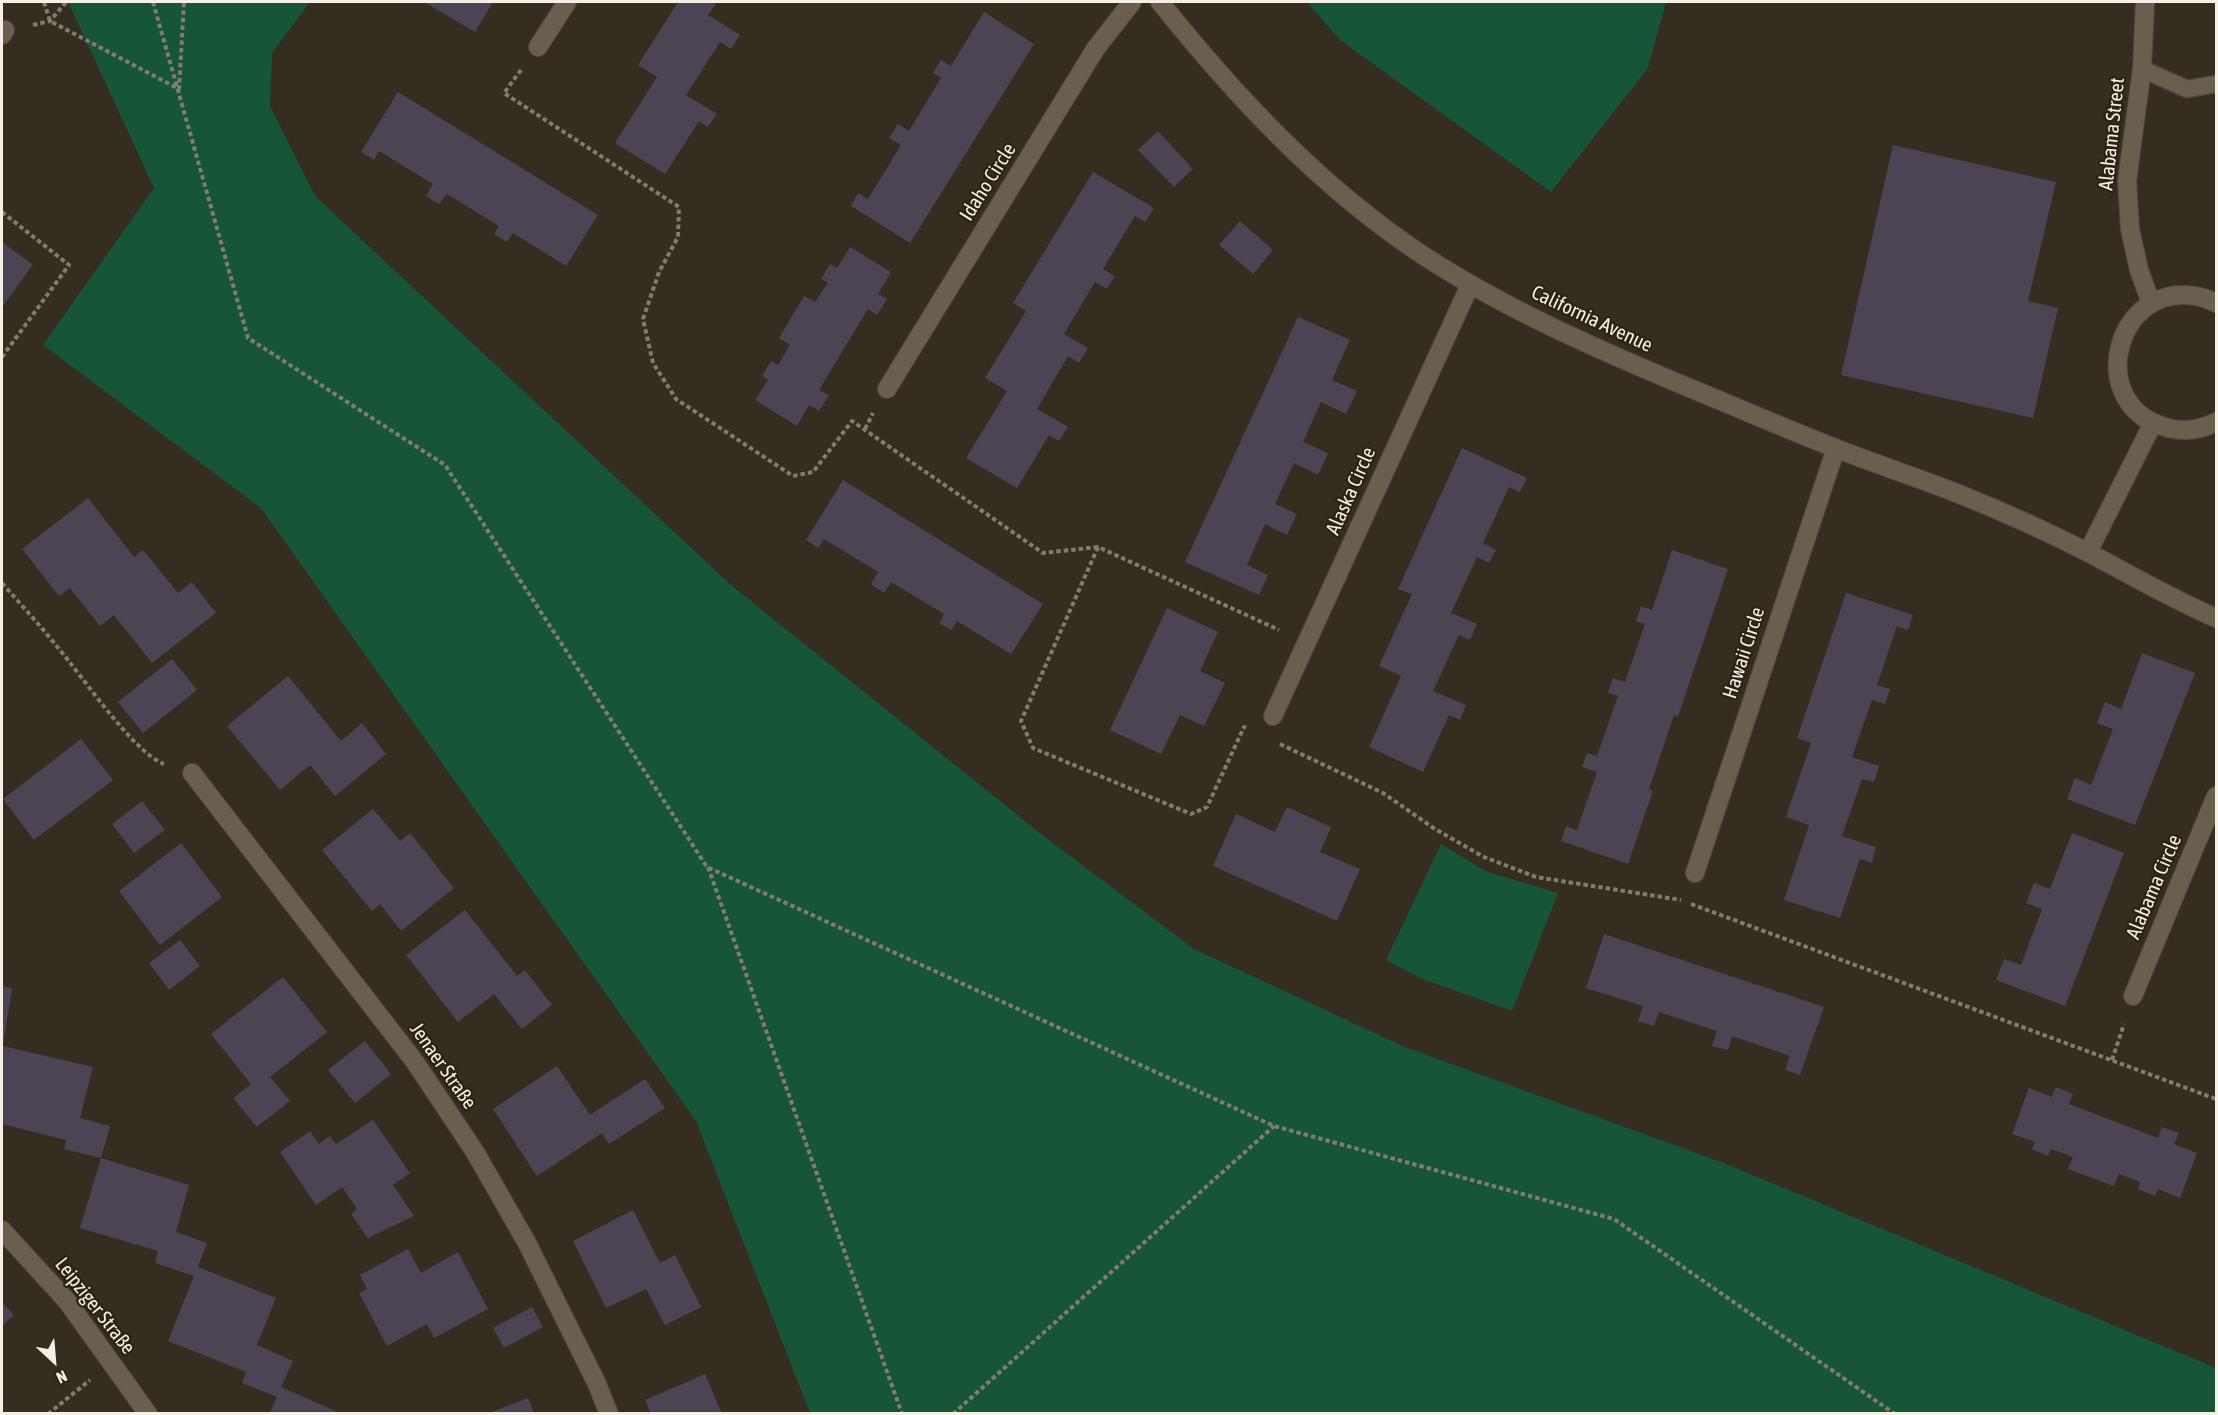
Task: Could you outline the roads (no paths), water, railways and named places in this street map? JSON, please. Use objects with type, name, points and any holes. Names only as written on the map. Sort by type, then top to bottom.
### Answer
[{"type":"street","points":[[538,47],[567,2]]},
{"type":"street","name":"Idaho Circle","points":[[887,389],[1096,48],[1132,2]]},
{"type":"street","name":"California Avenue","points":[[1160,2],[1201,53],[1277,136],[1358,208],[1421,254],[1470,285],[1603,352],[1836,448],[2023,521],[2088,552],[2184,604],[2217,618]]},
{"type":"street","name":"Alabama Street","points":[[2145,2],[2142,69],[2127,181],[2130,229],[2139,270],[2151,303]]},
{"type":"street","name":"Alaska Circle","points":[[1273,716],[1470,285]]},
{"type":"street","points":[[2217,303],[2194,296],[2172,296],[2151,303],[2137,314],[2126,329],[2119,346],[2116,364],[2127,399],[2138,413],[2153,423],[2170,430],[2188,430],[2205,428],[2217,422]]},
{"type":"street","points":[[2088,552],[2153,423]]},
{"type":"street","name":"Hawaii Circle","points":[[1695,873],[1836,448]]},
{"type":"street","name":"Jenaer Straße","points":[[192,773],[415,1062],[475,1152],[527,1244],[597,1384],[609,1413]]},
{"type":"street","name":"Alabama Circle","points":[[2133,996],[2217,796]]},
{"type":"street","name":"Leipziger Straße","points":[[2,1230],[67,1301],[148,1413]]},
{"type":"lane","points":[[2142,69],[2187,89],[2217,84]]}]
